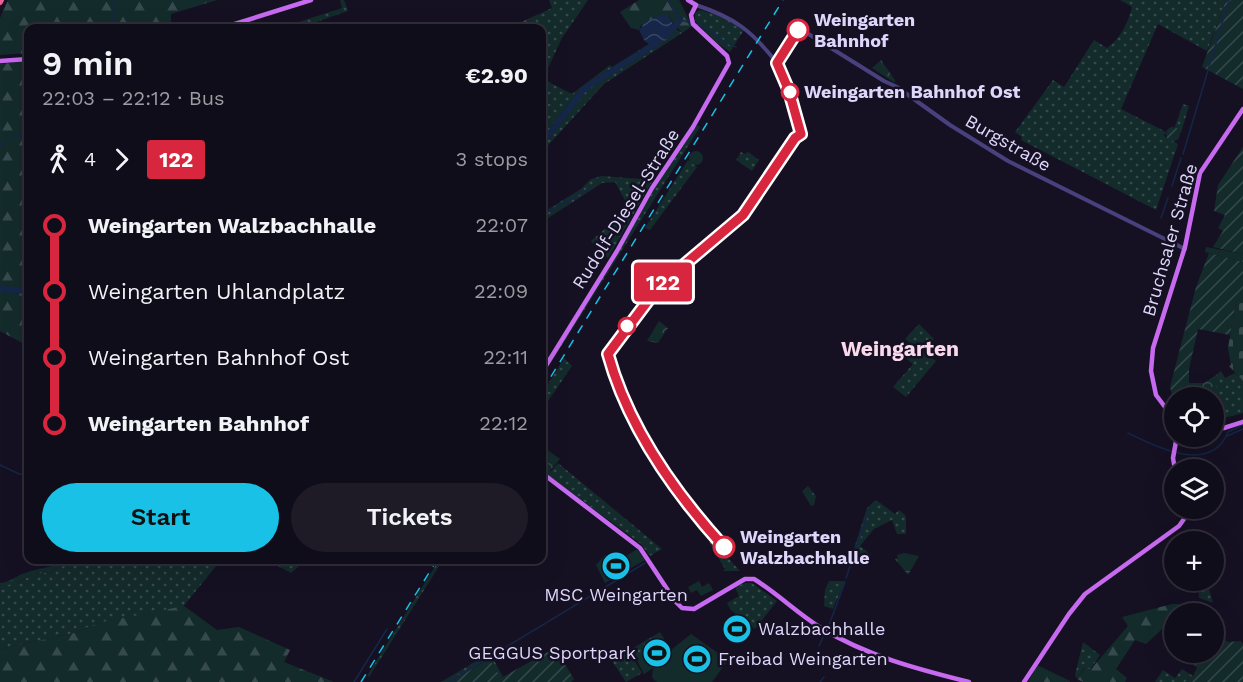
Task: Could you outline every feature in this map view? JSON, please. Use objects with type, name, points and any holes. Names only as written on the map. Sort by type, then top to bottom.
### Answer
[{"type":"main road","points":[[235,24],[310,0]]},
{"type":"main road","points":[[688,0],[696,5]]},
{"type":"main road","name":"Rudolf-Diesel-Straße","points":[[546,366],[617,251],[652,188],[693,127],[730,59],[691,19],[696,5]]},
{"type":"main road","points":[[0,61],[24,59]]},
{"type":"main road","name":"Bruchsaler Straße","points":[[1164,406],[1156,395],[1150,365],[1157,335],[1185,249],[1200,173],[1243,109]]},
{"type":"main road","points":[[1224,428],[1243,422]]},
{"type":"main road","points":[[546,477],[640,548],[676,603],[685,609],[694,609],[750,578],[799,614],[853,645],[897,663],[969,682]]},
{"type":"main road","points":[[1024,682],[1085,594],[1173,530],[1184,519]]},
{"type":"street","name":"Burgstraße","points":[[696,5],[726,15],[746,28],[777,63],[798,30],[802,30],[897,87],[950,125],[1008,161],[1185,249]]},
{"type":"green space","points":[[8,0],[217,0],[171,14],[171,24],[24,24],[24,53],[0,55],[0,18]]},
{"type":"green space","points":[[340,0],[344,0],[348,11],[311,24],[292,24],[342,8]]},
{"type":"green space","points":[[549,0],[588,0],[562,38],[546,73],[546,24],[517,24],[552,8]]},
{"type":"green space","points":[[639,0],[679,0],[692,26],[682,33],[668,16],[641,25],[639,30],[631,28],[620,12]]},
{"type":"green space","points":[[1120,0],[1226,0],[1207,51],[1158,24],[1121,109],[1166,132],[1164,136],[1178,144],[1156,210],[1021,140],[1022,137],[1015,132],[1053,80],[1064,87],[1094,40],[1107,48],[1120,35],[1132,7]]},
{"type":"green space","points":[[1226,0],[1243,0],[1243,89],[1202,67]]},
{"type":"green space","points":[[700,10],[725,17],[744,30],[730,52],[717,43],[695,21],[695,13]]},
{"type":"green space","points":[[676,29],[682,33],[604,84],[546,148],[546,81],[572,94],[610,65],[612,67],[649,44],[652,47]]},
{"type":"green space","points":[[881,60],[895,80],[895,83],[872,68]]},
{"type":"green space","points":[[24,61],[24,344],[0,331],[0,64]]},
{"type":"green space","points":[[1183,104],[1189,106],[1181,133],[1174,129]]},
{"type":"green space","points":[[696,125],[700,127],[546,371],[546,370],[660,179]]},
{"type":"green space","points":[[1170,127],[1176,127],[1180,134],[1176,141],[1170,141],[1166,137],[1166,131]]},
{"type":"green space","points":[[1243,147],[1243,254],[1213,247],[1223,231],[1218,228],[1225,215],[1214,211],[1218,185]]},
{"type":"green space","points":[[696,151],[701,153],[703,158],[701,163],[696,165],[691,163],[689,158],[691,153]]},
{"type":"green space","points":[[741,152],[745,154],[748,152],[759,160],[752,171],[736,160]]},
{"type":"green space","points":[[688,160],[697,167],[650,230],[645,228]]},
{"type":"green space","points":[[602,176],[653,180],[608,258],[591,241],[629,208],[615,182],[602,183],[546,219],[546,211],[581,189],[591,179]]},
{"type":"green space","points":[[1206,247],[1243,254],[1243,262],[1205,252]]},
{"type":"green space","points":[[1209,253],[1243,262],[1243,297],[1236,302],[1230,335],[1198,329],[1189,369],[1189,387],[1170,387],[1196,287]]},
{"type":"green space","points":[[1243,297],[1243,381],[1229,366],[1231,365],[1228,348],[1236,302]]},
{"type":"green space","points":[[659,321],[668,328],[658,343],[647,341]]},
{"type":"green space","points":[[919,324],[934,339],[924,352],[936,361],[906,397],[893,387],[913,364],[903,356],[913,345],[905,339]]},
{"type":"green space","points":[[564,358],[572,366],[546,404],[546,387]]},
{"type":"green space","points":[[1221,371],[1225,378],[1235,373],[1243,381],[1243,413],[1224,416],[1224,387],[1216,387],[1216,375]]},
{"type":"green space","points":[[1216,375],[1216,387],[1189,387],[1189,383],[1204,383]]},
{"type":"green space","points":[[546,449],[560,459],[549,472],[546,468]]},
{"type":"green space","points":[[546,462],[550,472],[558,463],[662,549],[650,556],[641,544],[546,474]]},
{"type":"green space","points":[[808,486],[816,496],[814,505],[811,506],[802,491]]},
{"type":"green space","points":[[876,500],[895,514],[899,510],[906,516],[906,534],[897,534],[892,520],[874,529],[860,546],[871,555],[868,561],[852,555],[867,508]]},
{"type":"green space","points":[[712,540],[740,571],[723,571],[725,569],[709,542]]},
{"type":"green space","name":"MSC Weingarten","points":[[637,549],[645,560],[605,583],[596,565],[605,555],[615,563]]},
{"type":"green space","points":[[904,553],[919,556],[908,575],[895,559],[898,558],[897,555]]},
{"type":"green space","points":[[58,564],[68,564],[51,572],[33,574],[15,584],[0,586],[0,583]]},
{"type":"green space","points":[[68,564],[218,564],[182,608],[98,623],[74,633],[0,649],[0,586],[19,582],[33,574],[51,572]]},
{"type":"green space","points":[[274,564],[301,564],[291,573]]},
{"type":"green space","points":[[437,564],[440,564],[369,677],[367,676]]},
{"type":"green space","points":[[699,581],[702,587],[709,583],[713,590],[701,596],[697,590],[691,593],[688,587]]},
{"type":"green space","points":[[829,581],[845,581],[833,609],[824,606],[825,590]]},
{"type":"green space","points":[[752,583],[777,601],[755,629],[731,610],[727,603],[739,596],[735,587]]},
{"type":"green space","points":[[1198,591],[1210,591],[1213,603],[1199,598]]},
{"type":"green space","points":[[184,606],[217,630],[239,627],[290,650],[284,662],[334,682],[0,682],[0,649],[74,633],[98,623]]},
{"type":"green space","points":[[1164,606],[1164,627],[1146,644],[1135,640],[1116,669],[1127,678],[1125,682],[1083,682],[1077,679],[1085,668],[1091,669],[1128,626],[1122,617]]},
{"type":"green space","name":"Freibad Weingarten","points":[[660,632],[671,650],[691,634],[728,660],[712,682],[657,682],[652,678],[653,668],[644,674],[636,659],[653,636]]},
{"type":"green space","points":[[653,636],[654,638],[636,659],[630,650]]},
{"type":"green space","points":[[1224,639],[1228,642],[1241,641],[1243,644],[1243,682],[1185,682],[1193,676],[1197,668],[1192,663],[1224,663]]},
{"type":"green space","points":[[1083,642],[1100,655],[1090,670],[1084,668],[1077,679],[1075,675]]},
{"type":"green space","points":[[555,648],[574,679],[571,682],[450,682],[489,659],[501,678]]},
{"type":"green space","points":[[629,651],[642,673],[626,682],[612,661]]},
{"type":"green space","points":[[490,653],[503,677],[500,678],[488,659],[450,682],[441,682]]},
{"type":"green space","points":[[1037,665],[1070,681],[1070,682],[1028,682]]},
{"type":"green space","points":[[1182,669],[1193,676],[1185,682],[1155,682],[1163,670],[1175,678]]},
{"type":"water","points":[[663,14],[668,16],[676,28],[668,39],[652,47],[644,40],[639,30],[645,22]]},
{"type":"waterway","points":[[112,24],[115,0]]},
{"type":"waterway","points":[[668,0],[680,20],[692,23]]},
{"type":"waterway","points":[[1183,154],[1229,0]]},
{"type":"waterway","points":[[670,33],[680,20]]},
{"type":"waterway","points":[[697,24],[736,47]]},
{"type":"waterway","points":[[546,138],[585,88],[657,43]]},
{"type":"waterway","points":[[13,138],[24,131]]},
{"type":"waterway","points":[[0,145],[7,141]]},
{"type":"waterway","points":[[1172,186],[1181,158]]},
{"type":"waterway","points":[[546,213],[588,189]]},
{"type":"waterway","points":[[1161,218],[1168,198]]},
{"type":"waterway","points":[[0,289],[24,291]]},
{"type":"waterway","points":[[1128,433],[1167,450],[1196,455],[1209,452],[1220,445],[1228,432],[1243,425]]},
{"type":"waterway","points":[[1227,436],[1243,429]]},
{"type":"waterway","points":[[0,465],[24,474]]},
{"type":"waterway","points":[[846,578],[870,508]]},
{"type":"waterway","points":[[448,682],[645,563]]},
{"type":"waterway","points":[[829,625],[845,582]]},
{"type":"waterway","points":[[354,682],[387,629]]},
{"type":"waterway","points":[[819,646],[824,635]]},
{"type":"waterway","points":[[820,682],[824,677]]},
{"type":"railway","points":[[546,385],[783,0]]},
{"type":"railway","points":[[361,682],[435,564]]},
{"type":"bus line","name":"122","points":[[724,547],[677,490],[643,437],[617,381],[608,352],[651,294],[743,215],[795,138],[801,134],[801,127],[789,91],[777,63],[798,30]]},
{"type":"place","name":"Weingarten Bahnhof","points":[[798,30]]},
{"type":"place","name":"Weingarten Bahnhof Ost","points":[[790,92]]},
{"type":"place","name":"Weingarten Walzbachhalle","points":[[724,547]]},
{"type":"place","name":"MSC Weingarten","points":[[616,566]]},
{"type":"place","name":"Walzbachhalle","points":[[737,629]]},
{"type":"place","name":"GEGGUS Sportpark","points":[[657,653]]},
{"type":"place","name":"Freibad Weingarten","points":[[697,659]]},
{"type":"district","name":"Weingarten","points":[[900,349]]}]
